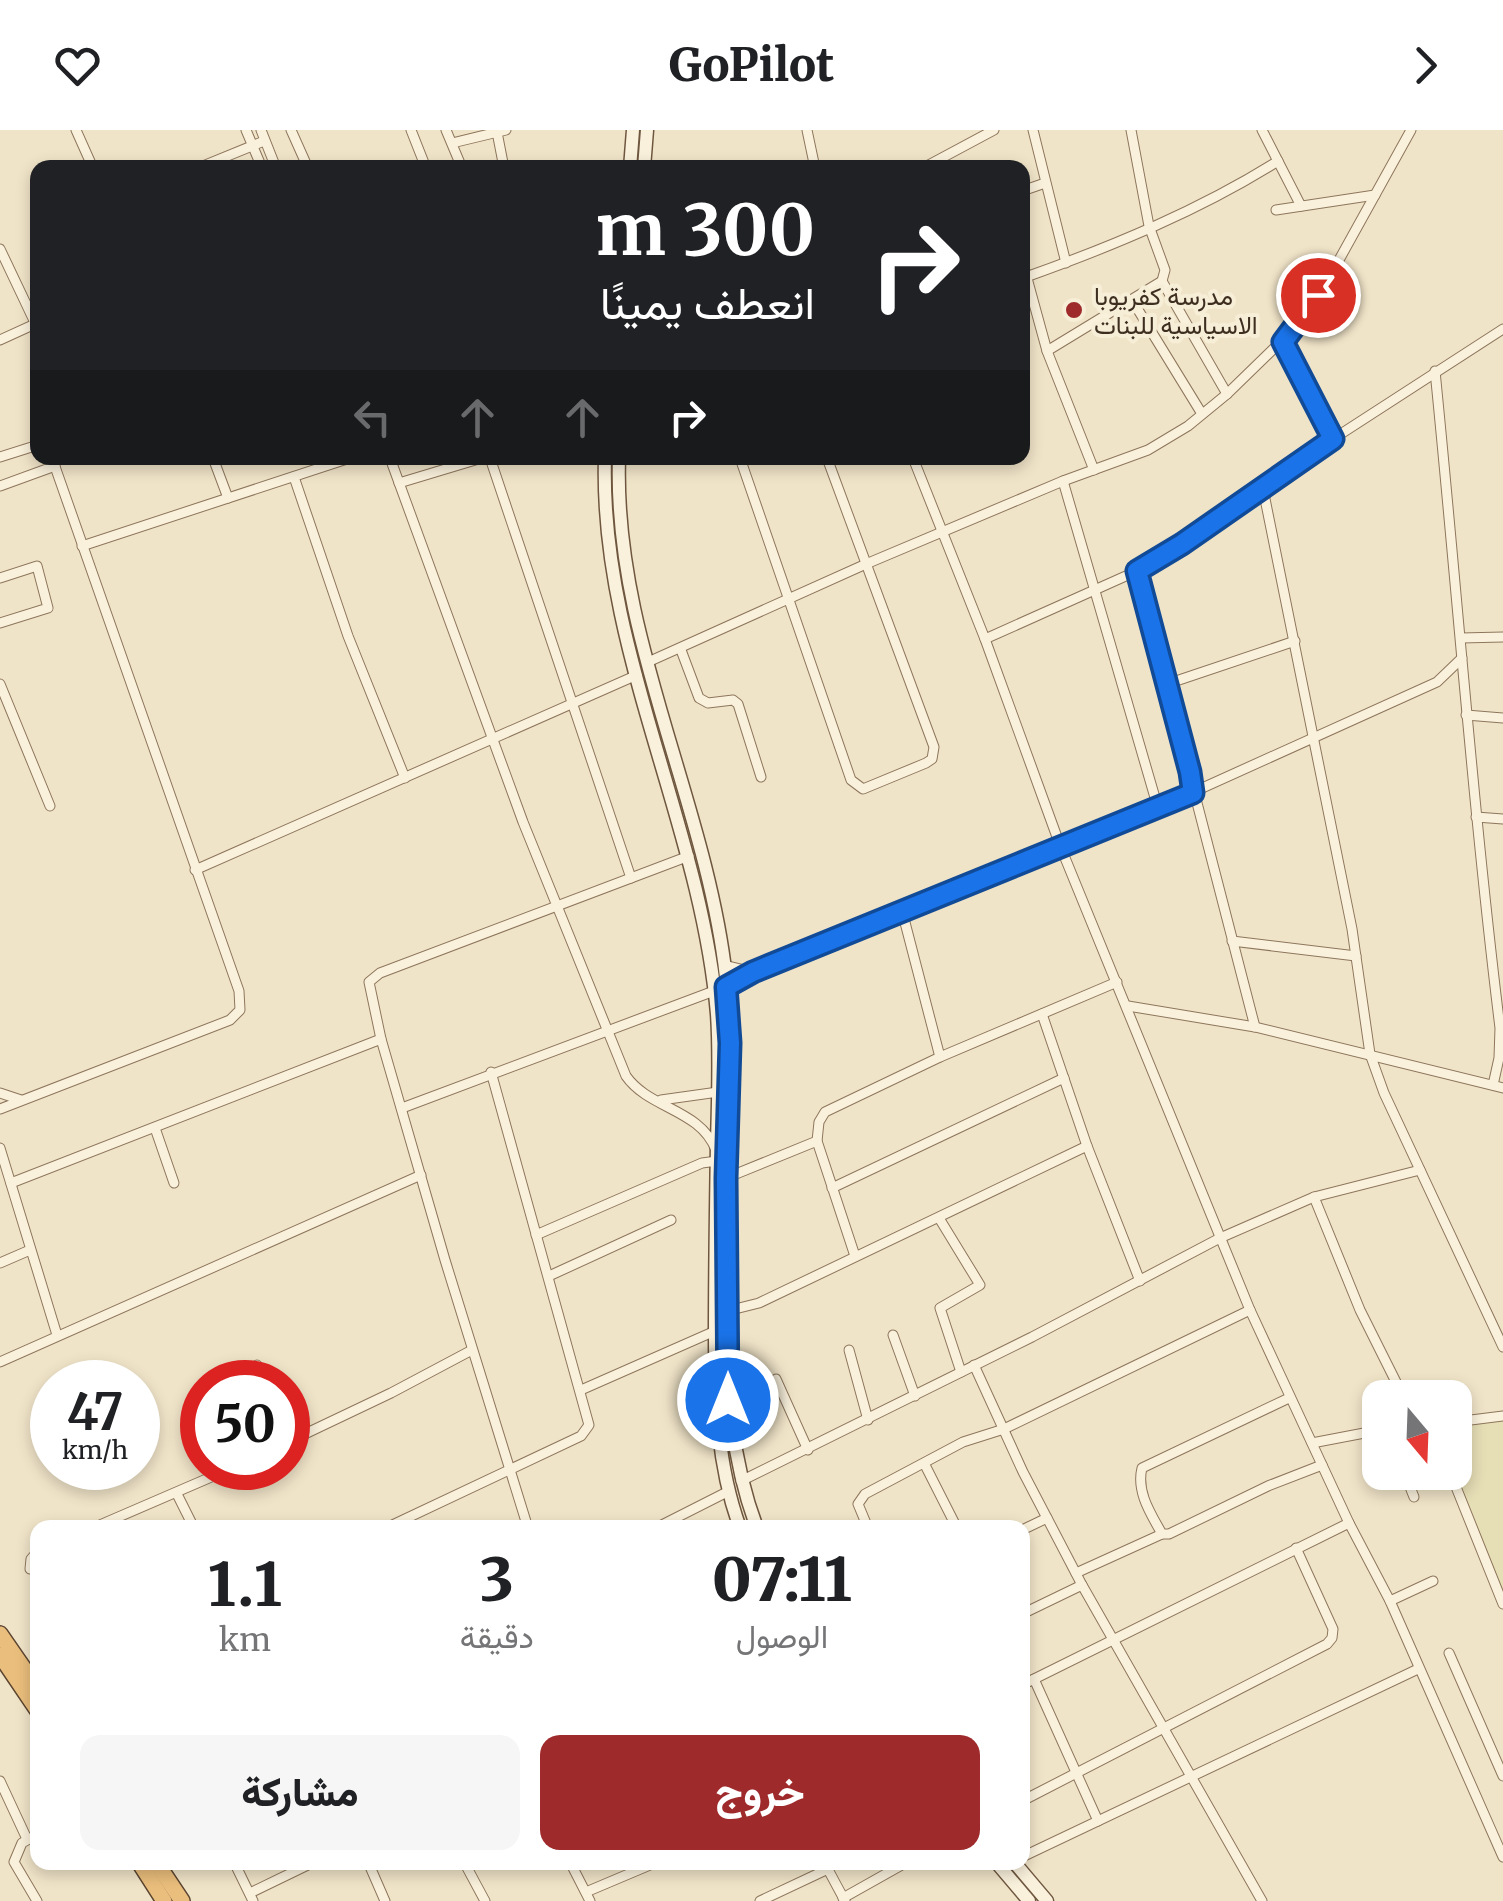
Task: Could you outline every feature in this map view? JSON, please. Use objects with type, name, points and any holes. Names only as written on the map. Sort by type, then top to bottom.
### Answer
[{"type":"highway","points":[[0,1634],[30,1677]]},
{"type":"highway","points":[[0,1656],[30,1699]]},
{"type":"highway","points":[[143,1870],[164,1901]]},
{"type":"highway","points":[[161,1870],[182,1901]]},
{"type":"main road","points":[[633,130],[636,160]]},
{"type":"main road","points":[[639,160],[647,130]]},
{"type":"main road","points":[[605,465],[609,558],[637,676],[689,856],[706,897],[730,1043],[726,1178],[728,1400],[741,1481],[754,1520]]},
{"type":"main road","points":[[619,465],[624,567],[724,965],[718,1092],[716,1410],[728,1492],[737,1520]]},
{"type":"main road","points":[[1002,1870],[1023,1900]]},
{"type":"main road","points":[[1021,1870],[1046,1901]]},
{"type":"street","points":[[76,130],[89,160]]},
{"type":"street","points":[[291,130],[304,160]]},
{"type":"street","points":[[411,130],[423,160]]},
{"type":"street","points":[[446,130],[459,160]]},
{"type":"street","points":[[807,130],[813,160]]},
{"type":"street","points":[[964,130],[967,144]]},
{"type":"street","points":[[938,160],[994,130]]},
{"type":"street","points":[[1033,130],[1066,263]]},
{"type":"street","points":[[1130,130],[1149,226],[1164,270],[1162,281],[1228,394]]},
{"type":"street","points":[[1262,130],[1301,206]]},
{"type":"street","points":[[648,662],[866,564],[1168,439],[1228,394],[1283,342],[1318,295],[1411,130]]},
{"type":"street","points":[[452,143],[501,131],[503,160]]},
{"type":"street","points":[[255,133],[252,146],[258,160]]},
{"type":"street","points":[[255,133],[271,160]]},
{"type":"street","points":[[218,160],[252,146]]},
{"type":"street","points":[[1030,276],[1222,196],[1278,161]]},
{"type":"street","points":[[1030,188],[1045,183]]},
{"type":"street","points":[[1276,210],[1375,195]]},
{"type":"street","points":[[0,250],[30,305]]},
{"type":"street","points":[[1047,351],[1162,281]]},
{"type":"street","points":[[1132,300],[1202,414]]},
{"type":"street","points":[[1030,313],[1094,470]]},
{"type":"street","points":[[985,638],[1137,571],[1503,328]]},
{"type":"street","points":[[0,340],[30,329]]},
{"type":"street","points":[[1283,342],[1333,439]]},
{"type":"street","points":[[1128,1006],[1255,1027],[1498,1087],[1500,1028],[1476,817],[1435,371]]},
{"type":"street","points":[[0,457],[30,447]]},
{"type":"street","points":[[0,486],[46,465]]},
{"type":"street","points":[[0,1109],[236,1016],[240,1010],[239,991],[54,465]]},
{"type":"street","points":[[216,465],[228,498]]},
{"type":"street","points":[[82,546],[328,465]]},
{"type":"street","points":[[393,465],[556,906],[630,1082],[642,1094],[659,1100],[700,1127],[714,1144],[717,1157],[536,1234]]},
{"type":"street","points":[[399,483],[459,465]]},
{"type":"street","points":[[492,465],[631,878]]},
{"type":"street","points":[[742,465],[854,785],[863,789],[926,763],[932,759],[934,747],[831,465]]},
{"type":"street","points":[[916,465],[985,638],[1061,848],[1250,1310],[1349,1524],[1390,1601],[1503,1857]]},
{"type":"street","points":[[294,476],[348,636],[405,778]]},
{"type":"street","points":[[1064,481],[1158,808]]},
{"type":"street","points":[[1263,488],[1315,736],[1370,1054],[1503,1347]]},
{"type":"street","points":[[0,578],[37,566],[48,608],[0,623]]},
{"type":"street","points":[[1137,571],[1255,1027]]},
{"type":"street","points":[[1461,638],[1503,636]]},
{"type":"street","points":[[1166,684],[1295,642]]},
{"type":"street","points":[[681,650],[700,698],[708,703],[733,700],[738,704],[761,778]]},
{"type":"street","points":[[402,1108],[720,989],[753,972],[1158,808],[1437,682],[1462,658]]},
{"type":"street","points":[[195,870],[637,676]]},
{"type":"street","points":[[0,684],[50,806]]},
{"type":"street","points":[[1466,714],[1503,718]]},
{"type":"street","points":[[1476,817],[1503,819]]},
{"type":"street","points":[[526,1520],[420,1175],[368,986],[374,976],[689,856]]},
{"type":"street","points":[[902,911],[940,1057]]},
{"type":"street","points":[[1232,941],[1356,956]]},
{"type":"street","points":[[724,965],[753,972]]},
{"type":"street","points":[[856,1256],[818,1141],[819,1122],[831,1107],[1118,982]]},
{"type":"street","points":[[1042,1014],[1087,1146],[1140,1282]]},
{"type":"street","points":[[11,1183],[381,1039]]},
{"type":"street","points":[[403,1520],[585,1433],[589,1418],[490,1072]]},
{"type":"street","points":[[832,1188],[1064,1078]]},
{"type":"street","points":[[659,1100],[718,1092]]},
{"type":"street","points":[[0,1093],[24,1100]]},
{"type":"street","points":[[155,1128],[174,1184]]},
{"type":"street","points":[[726,1178],[818,1141]]},
{"type":"street","points":[[727,1311],[759,1303],[1087,1146]]},
{"type":"street","points":[[0,1148],[57,1335]]},
{"type":"street","points":[[741,1481],[868,1420],[1220,1238],[1314,1196],[1420,1170]]},
{"type":"street","points":[[0,1362],[420,1175]]},
{"type":"street","points":[[1314,1196],[1360,1310],[1395,1380]]},
{"type":"street","points":[[939,1218],[980,1284],[940,1308],[961,1372]]},
{"type":"street","points":[[549,1276],[672,1220]]},
{"type":"street","points":[[0,1262],[30,1250]]},
{"type":"street","points":[[865,1520],[859,1500],[963,1442],[1004,1429],[1250,1310]]},
{"type":"street","points":[[582,1390],[715,1331]]},
{"type":"street","points":[[893,1335],[915,1396]]},
{"type":"street","points":[[310,1432],[472,1350]]},
{"type":"street","points":[[850,1350],[868,1420]]},
{"type":"street","points":[[974,1366],[1082,1585],[1262,1901]]},
{"type":"street","points":[[776,1379],[808,1450]]},
{"type":"street","points":[[1162,1534],[1144,1499],[1142,1468],[1290,1398]]},
{"type":"street","points":[[1472,1420],[1503,1416]]},
{"type":"street","points":[[1312,1444],[1362,1434]]},
{"type":"street","points":[[1076,1573],[1322,1465]]},
{"type":"street","points":[[925,1466],[953,1520]]},
{"type":"street","points":[[113,1520],[185,1490]]},
{"type":"street","points":[[1411,1490],[1414,1497]]},
{"type":"street","points":[[1457,1490],[1503,1604]]},
{"type":"street","points":[[672,1520],[728,1492]]},
{"type":"street","points":[[177,1494],[190,1520]]},
{"type":"street","points":[[1030,1526],[1046,1518]]},
{"type":"street","points":[[1030,1681],[1349,1524]]},
{"type":"street","points":[[1030,1797],[1320,1648],[1332,1638],[1296,1548]]},
{"type":"street","points":[[1390,1601],[1432,1581]]},
{"type":"street","points":[[1030,1610],[1082,1585]]},
{"type":"street","points":[[1449,1652],[1503,1776]]},
{"type":"street","points":[[1030,1853],[1418,1669]]},
{"type":"street","points":[[1034,1679],[1098,1822]]},
{"type":"street","points":[[0,1781],[30,1834]]},
{"type":"street","points":[[14,1862],[17,1850],[30,1839]]},
{"type":"street","points":[[0,1858],[14,1862],[37,1901]]},
{"type":"street","points":[[238,1870],[252,1897],[300,1870]]},
{"type":"street","points":[[372,1870],[386,1901]]},
{"type":"street","points":[[468,1870],[485,1901]]},
{"type":"street","points":[[574,1870],[588,1897],[641,1870]]},
{"type":"street","points":[[760,1901],[818,1870]]},
{"type":"street","points":[[828,1870],[844,1899],[893,1870]]},
{"type":"shaded area","points":[[1503,1417],[1503,1598],[1497,1601],[1455,1490],[1472,1490],[1472,1420]]},
{"type":"place","name":"مدرسة كفريوبا الاسياسية للبنات","points":[[1074,310]]},
{"type":"route","points":[[728,1400],[726,1178],[730,1043],[726,987],[753,972],[1193,793],[1137,571],[1333,439],[1283,342],[1318,295]]}]
